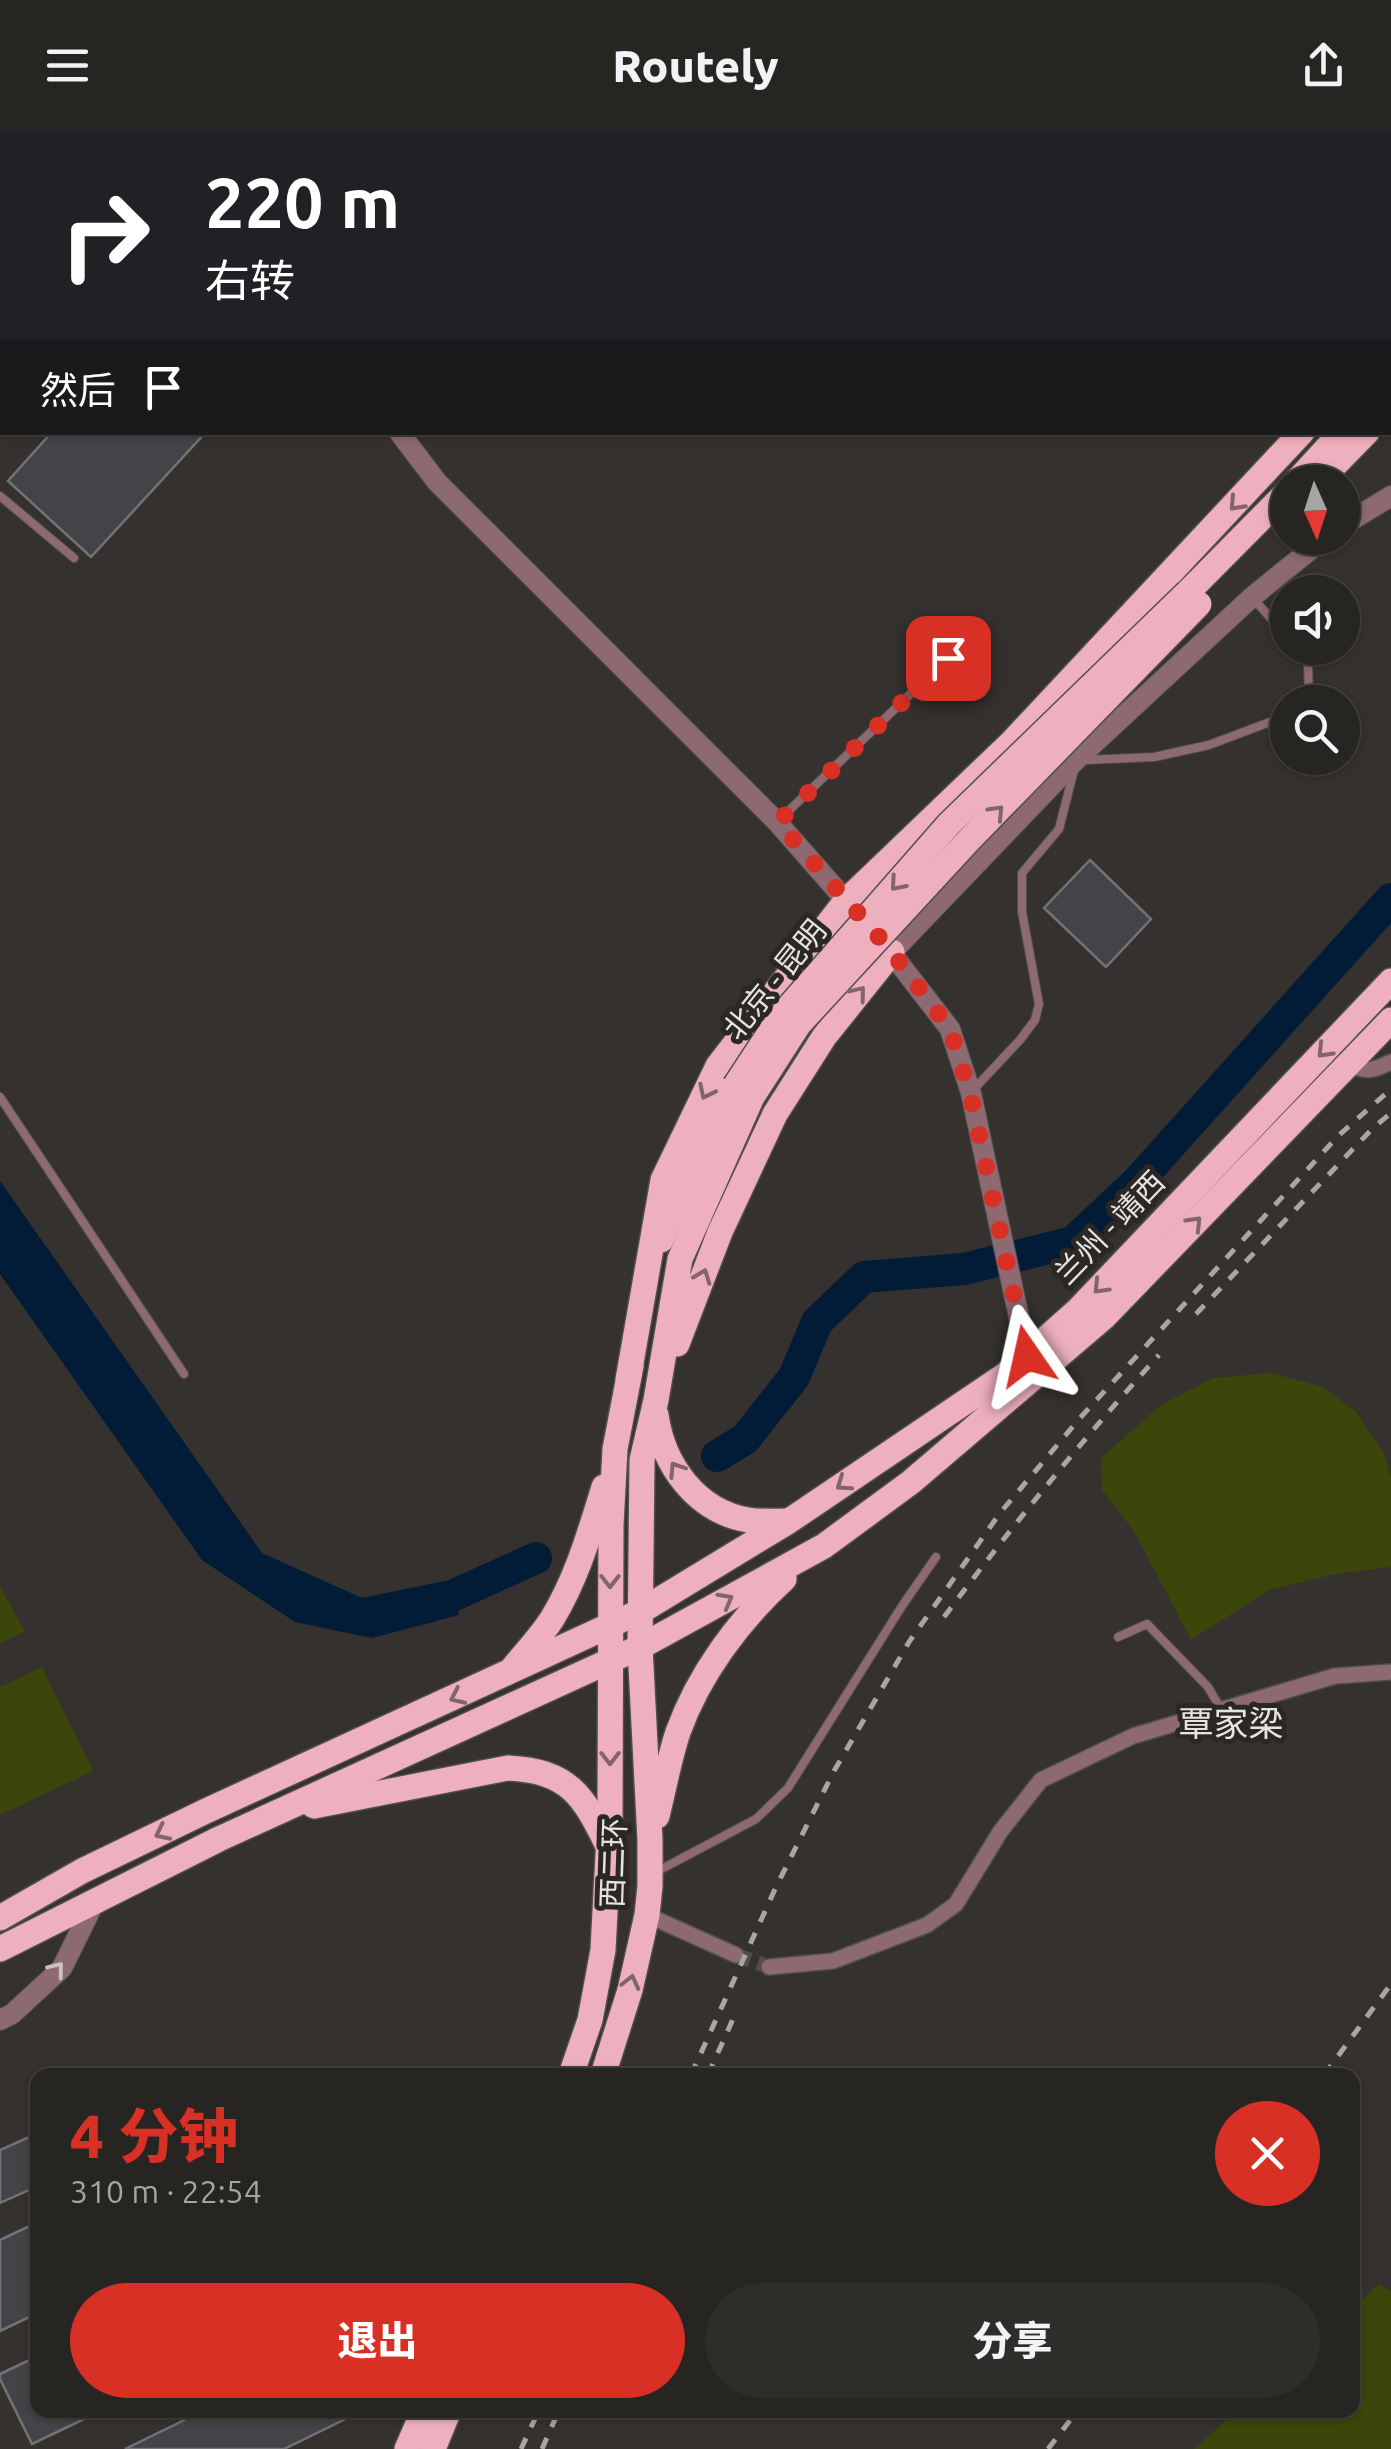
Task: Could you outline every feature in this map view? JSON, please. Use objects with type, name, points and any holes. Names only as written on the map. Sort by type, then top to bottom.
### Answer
[{"type":"highway","points":[[628,1380],[663,1180],[718,1066],[846,901],[1012,742],[1299,435]]},
{"type":"highway","points":[[1312,465],[1339,435]]},
{"type":"highway","points":[[1335,465],[1365,435]]},
{"type":"highway","name":"北京 - 昆明","points":[[610,1660],[610,1525],[616,1449],[657,1249],[743,1092],[799,1024],[1270,511]]},
{"type":"highway","name":"北京 - 昆明","points":[[1193,598],[1270,530]]},
{"type":"highway","points":[[789,1521],[736,1517],[687,1486],[662,1446],[656,1400],[720,1232],[775,1114],[824,1037],[892,952]]},
{"type":"highway","name":"兰州 - 靖西","points":[[0,1918],[82,1871],[188,1820],[641,1612],[789,1521],[1005,1375],[1027,1356],[1078,1310],[1391,980]]},
{"type":"highway","name":"兰州 - 靖西","points":[[275,1814],[640,1647],[824,1546],[911,1482],[1104,1316],[1391,1020]]},
{"type":"highway","name":"北京 - 昆明","points":[[641,1612],[642,1460],[680,1259],[743,1092]]},
{"type":"highway","points":[[508,1674],[550,1621],[568,1590],[616,1449]]},
{"type":"highway","points":[[650,1840],[678,1734],[711,1666],[773,1588],[824,1546]]},
{"type":"highway","name":"西二环","points":[[604,2068],[630,1990],[647,1915],[650,1840],[641,1612]]},
{"type":"highway","name":"西二环","points":[[573,2068],[590,2020],[603,1950],[610,1660]]},
{"type":"highway","points":[[0,1949],[275,1814],[508,1768],[534,1769],[560,1779],[582,1798],[608,1848]]},
{"type":"highway","points":[[406,2449],[420,2418]]},
{"type":"highway","points":[[433,2449],[446,2418]]},
{"type":"street","points":[[401,435],[437,482],[778,822],[892,952],[950,1029],[970,1093],[1027,1356]]},
{"type":"street","points":[[1360,515],[1391,496]]},
{"type":"street","points":[[892,952],[1076,760],[1252,597],[1304,555]]},
{"type":"street","points":[[1348,1065],[1374,1070],[1391,1062]]},
{"type":"street","points":[[769,1967],[832,1961],[927,1924],[956,1904],[1000,1832],[1042,1780],[1132,1736],[1335,1676],[1391,1672]]},
{"type":"street","points":[[0,2020],[12,2014],[62,1968],[95,1902]]},
{"type":"street","points":[[647,1915],[736,1956]]},
{"type":"lane","points":[[0,496],[74,558]]},
{"type":"lane","points":[[1252,597],[1270,618]]},
{"type":"lane","points":[[778,822],[948,658]]},
{"type":"lane","points":[[970,1093],[1034,1020],[1039,1004],[1022,912],[1022,872],[1058,829],[1076,760],[1154,757],[1209,746],[1270,722]]},
{"type":"lane","points":[[0,1097],[184,1374]]},
{"type":"lane","points":[[650,1876],[756,1819],[788,1788],[936,1556]]},
{"type":"lane","points":[[1118,1637],[1147,1624],[1208,1687],[1222,1710]]},
{"type":"green space","points":[[1271,1373],[1323,1387],[1355,1411],[1385,1454],[1391,1478],[1391,1567],[1336,1574],[1269,1590],[1191,1640],[1134,1531],[1102,1490],[1101,1458],[1161,1405],[1213,1378]]},
{"type":"green space","points":[[0,1587],[25,1631],[0,1644]]},
{"type":"green space","points":[[42,1667],[93,1771],[0,1815],[0,1687]]},
{"type":"green space","points":[[1379,2284],[1391,2291],[1391,2449],[1194,2449],[1229,2418],[1360,2418],[1360,2302]]},
{"type":"water","points":[[0,1181],[262,1553],[362,1598],[445,1581],[459,1615],[372,1638],[295,1622],[202,1560],[0,1274]]},
{"type":"building","points":[[49,435],[203,435],[91,557],[8,481]]},
{"type":"building","points":[[1090,860],[1151,919],[1106,967],[1044,908]]},
{"type":"building","points":[[30,2137],[30,2190],[0,2203],[0,2150]]},
{"type":"building","points":[[30,2226],[30,2317],[0,2331],[0,2240]]},
{"type":"building","points":[[30,2360],[30,2418],[86,2418],[32,2444],[0,2374]]},
{"type":"building","points":[[189,2418],[348,2418],[284,2449],[125,2449]]},
{"type":"waterway","points":[[717,1456],[745,1439],[794,1377],[817,1322],[864,1277],[964,1269],[1073,1242],[1137,1182],[1391,899]]},
{"type":"waterway","points":[[412,1609],[428,1607],[536,1558]]},
{"type":"tunnel","points":[[736,1955],[769,1967]]},
{"type":"railway","points":[[694,2068],[776,1887],[834,1771],[909,1642],[1000,1513],[1080,1418],[1338,1136],[1391,1089]]},
{"type":"railway","points":[[1196,1314],[1391,1113]]},
{"type":"railway","points":[[944,1617],[1048,1483],[1159,1355]]},
{"type":"railway","points":[[1329,2068],[1391,1984]]},
{"type":"railway","points":[[711,2068],[737,2010]]},
{"type":"railway","points":[[521,2449],[535,2418]]},
{"type":"railway","points":[[542,2449],[556,2418]]},
{"type":"railway","points":[[1048,2449],[1072,2418]]},
{"type":"district","name":"覃家梁","points":[[1231,1724]]},
{"type":"route","points":[[948,658],[778,822],[892,952],[950,1029],[970,1093],[1027,1356]]}]
